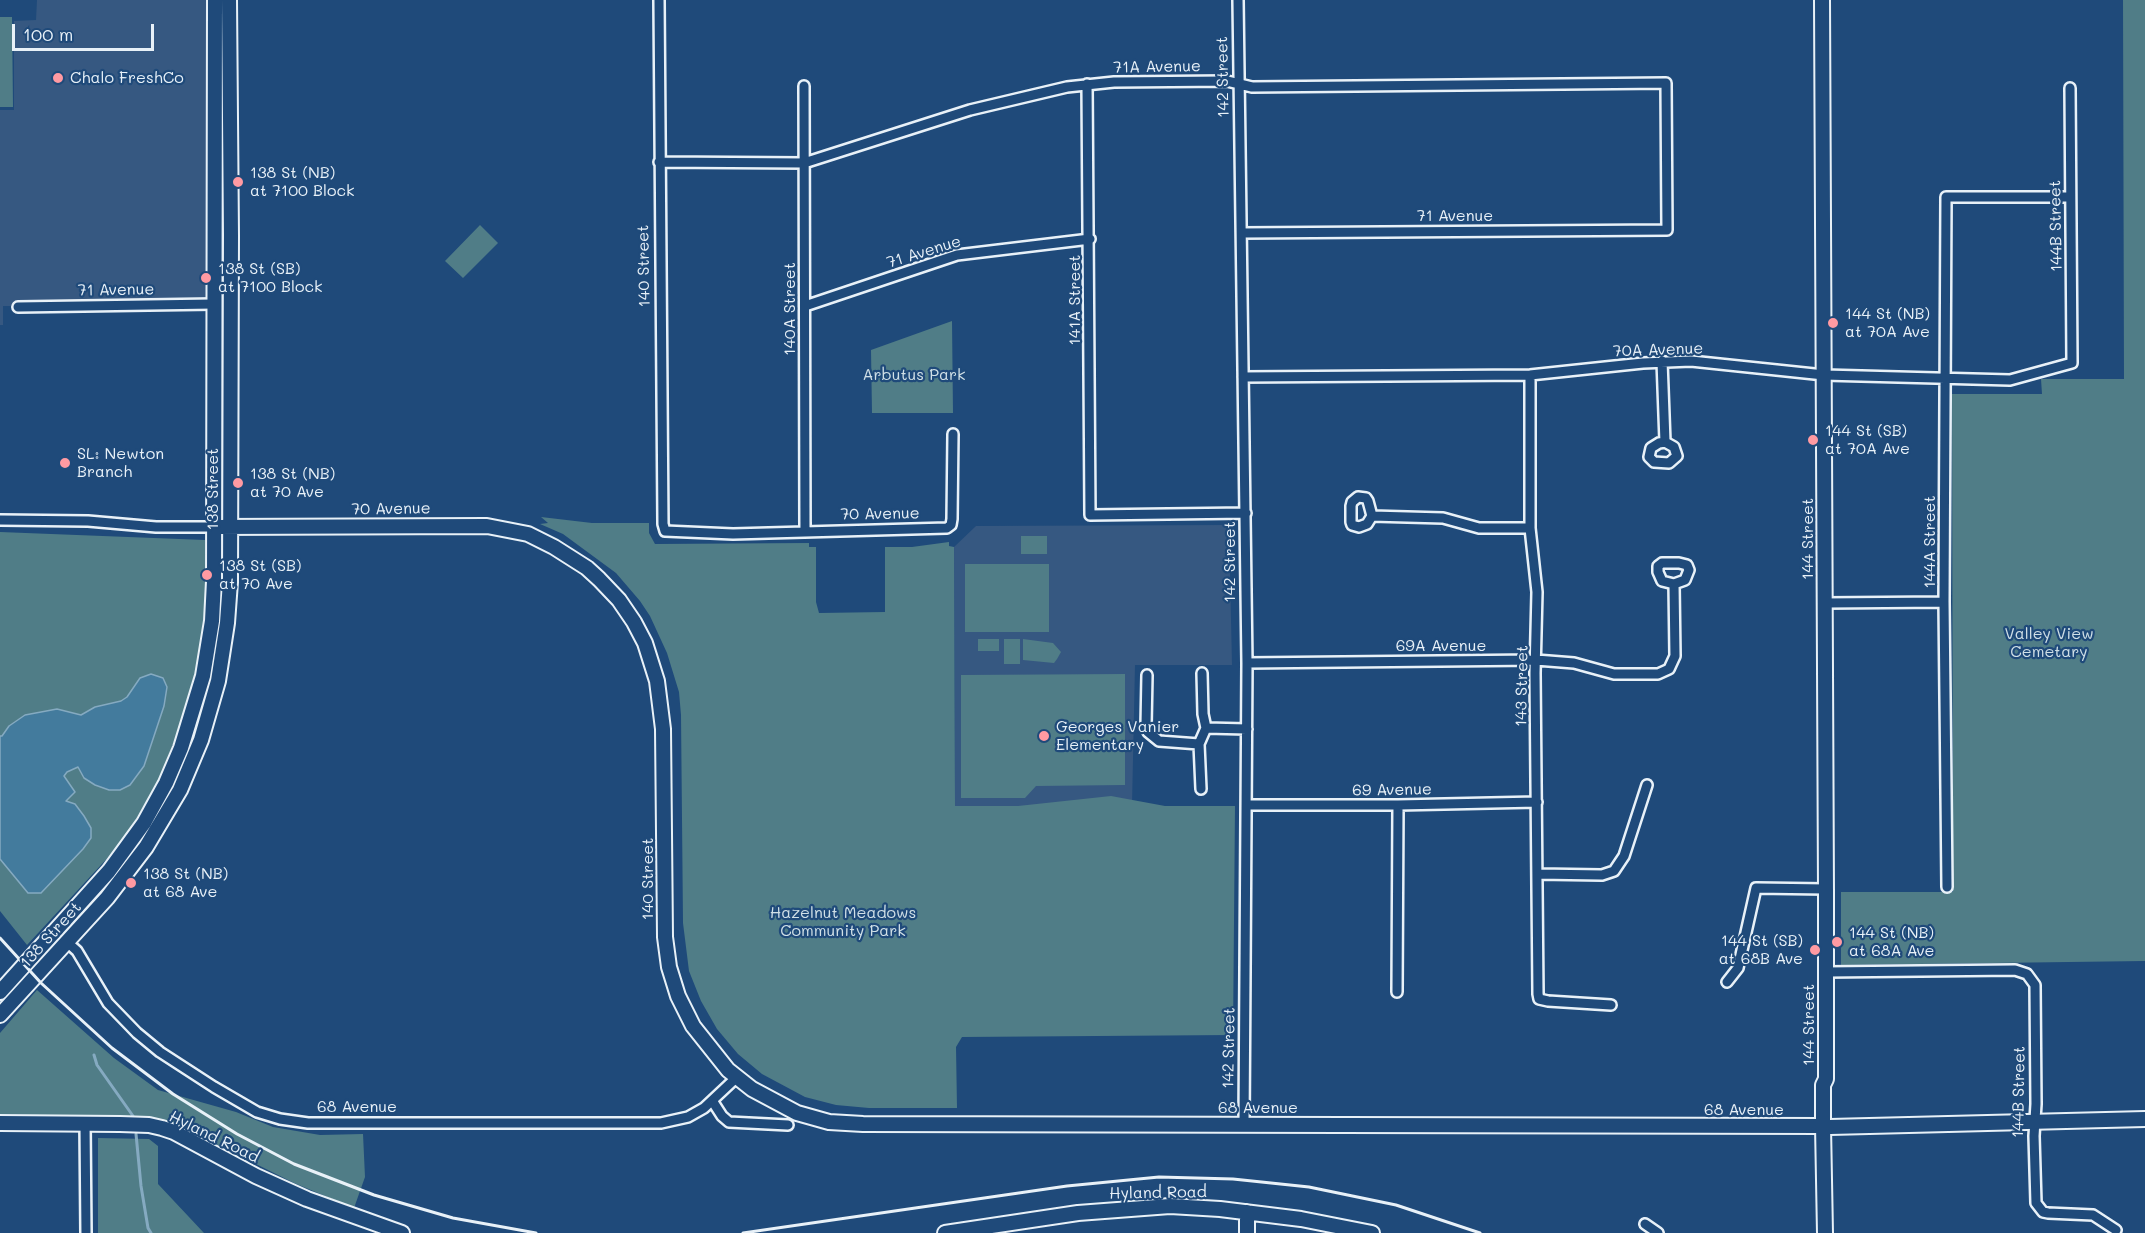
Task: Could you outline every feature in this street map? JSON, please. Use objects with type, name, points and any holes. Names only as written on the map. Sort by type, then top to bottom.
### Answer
[{"type":"main road","name":"138 Street","points":[[0,992],[109,872],[144,823],[170,774],[196,705],[208,648],[214,594],[215,0]]},
{"type":"main road","name":"138 Street","points":[[0,1015],[123,879],[146,847],[180,790],[201,740],[218,681],[226,637],[230,582],[229,0]]},
{"type":"main road","name":"144 Street","points":[[1822,0],[1826,888],[1826,1079],[1823,1085],[1826,1127],[1823,1176],[1826,1181],[1826,1233]]},
{"type":"main road","name":"70 Avenue","points":[[214,527],[454,525],[487,526],[528,534],[554,547],[587,568],[599,579],[619,600],[634,622],[651,660]]},
{"type":"main road","name":"140 Street","points":[[651,660],[660,692],[663,729],[664,906],[669,967],[678,996],[693,1026],[711,1052],[736,1078]]},
{"type":"main road","name":"68 Avenue","points":[[736,1078],[771,1101],[791,1110],[842,1123],[1826,1127],[2145,1119]]},
{"type":"main road","name":"Hyland Road","points":[[0,1123],[85,1123],[149,1125],[162,1128],[307,1199],[402,1233]]},
{"type":"main road","name":"Hyland Road","points":[[945,1233],[1078,1213],[1131,1208],[1190,1207],[1301,1219],[1372,1233]]},
{"type":"main road","points":[[1247,1212],[1247,1233]]},
{"type":"street","name":"140 Street","points":[[659,0],[663,524],[665,531]]},
{"type":"street","name":"142 Street","points":[[1238,0],[1247,663],[1244,1125]]},
{"type":"street","name":"71A Avenue","points":[[659,162],[804,163],[953,114],[1088,84],[1227,81],[1252,87],[1666,83],[1667,230]]},
{"type":"street","name":"141A Street","points":[[1088,84],[1090,515],[1246,513]]},
{"type":"street","name":"140A Street","points":[[804,86],[805,532]]},
{"type":"street","name":"144B Street","points":[[2070,88],[2072,363]]},
{"type":"street","name":"144A Street","points":[[1947,887],[1944,602],[1946,197],[2070,196]]},
{"type":"street","name":"71 Avenue","points":[[1242,233],[1667,230]]},
{"type":"street","name":"71 Avenue","points":[[805,306],[957,255],[1090,238]]},
{"type":"street","name":"71 Avenue","points":[[18,307],[214,304]]},
{"type":"street","name":"70A Avenue","points":[[1243,377],[1530,375],[1662,361],[1705,362],[1824,375],[2010,380],[2072,363]]},
{"type":"street","points":[[1662,361],[1665,442]]},
{"type":"street","name":"143 Street","points":[[1530,375],[1530,528],[1537,592],[1538,994],[1539,999],[1548,1001],[1611,1005]]},
{"type":"street","name":"70 Avenue","points":[[665,531],[674,533],[942,529],[951,525],[953,434]]},
{"type":"street","points":[[1372,516],[1443,518],[1479,528],[1530,528]]},
{"type":"street","name":"70 Avenue","points":[[0,520],[88,521],[156,527],[214,527]]},
{"type":"street","name":"69A Avenue","points":[[1247,663],[1536,660],[1574,663],[1621,674],[1658,674],[1669,669],[1676,650],[1674,584]]},
{"type":"street","points":[[1825,603],[1944,602]]},
{"type":"street","points":[[1201,789],[1199,744],[1206,728],[1203,714],[1202,673]]},
{"type":"street","points":[[1147,675],[1146,726],[1148,732],[1159,741],[1199,744]]},
{"type":"street","points":[[1206,728],[1247,729]]},
{"type":"street","points":[[1538,874],[1602,875],[1614,872],[1624,856],[1647,785]]},
{"type":"street","name":"69 Avenue","points":[[1247,805],[1537,802]]},
{"type":"street","points":[[1397,992],[1398,805]]},
{"type":"street","points":[[1727,982],[1738,968],[1756,888],[1826,888]]},
{"type":"street","name":"68 Avenue","points":[[68,942],[77,951],[108,1003],[137,1033],[160,1052],[214,1087],[246,1106],[269,1116],[308,1123],[661,1123],[688,1117],[713,1102],[736,1078]]},
{"type":"street","name":"144B Street","points":[[1826,972],[2015,970],[2030,977],[2035,985],[2034,1122],[2035,1196],[2038,1208],[2048,1213],[2088,1213],[2116,1230]]},
{"type":"street","points":[[713,1102],[729,1122],[788,1125]]},
{"type":"street","points":[[85,1123],[86,1233]]},
{"type":"street","points":[[1645,1224],[1658,1233]]},
{"type":"shaded area","points":[[37,0],[209,0],[216,306],[3,306],[3,325],[0,325],[0,110],[14,110],[14,21],[36,20]]},
{"type":"shaded area","name":"Georges Vanier Elementary","points":[[1229,525],[1232,665],[1135,665],[1132,806],[955,806],[954,547],[976,526]]},
{"type":"shaded area","points":[[151,674],[163,678],[167,687],[164,706],[144,766],[130,785],[120,790],[109,790],[95,785],[84,778],[78,767],[67,772],[64,776],[75,792],[66,801],[75,804],[84,816],[91,828],[91,838],[41,893],[28,893],[0,859],[0,736],[9,726],[25,715],[57,709],[81,715],[95,707],[121,701],[127,697],[140,678]]},
{"type":"green space","name":"Valley View Cemetary","points":[[2123,0],[2145,0],[2145,961],[1841,965],[1841,892],[1953,892],[1952,394],[2042,394],[2041,379],[2124,379]]},
{"type":"green space","points":[[0,17],[12,17],[13,107],[0,107]]},
{"type":"green space","points":[[480,225],[498,243],[463,278],[445,261]]},
{"type":"green space","name":"Arbutus Park","points":[[952,321],[953,413],[872,413],[871,350]]},
{"type":"green space","name":"Hazelnut Meadows Community Park","points":[[541,517],[592,523],[649,523],[649,533],[655,544],[809,543],[809,547],[816,547],[816,602],[819,613],[885,612],[885,547],[912,547],[949,542],[949,546],[954,547],[955,806],[1018,806],[1111,796],[1165,806],[1235,806],[1233,1035],[962,1037],[956,1047],[957,1108],[869,1108],[836,1105],[805,1097],[762,1074],[738,1054],[717,1029],[701,1001],[689,971],[683,923],[681,715],[679,692],[667,653],[650,616],[616,573],[563,534],[540,524],[548,523]]},
{"type":"green space","points":[[0,532],[205,540],[205,603],[200,653],[184,717],[159,779],[134,823],[113,852],[27,945],[0,911]]},
{"type":"green space","points":[[1021,536],[1047,536],[1047,554],[1021,554]]},
{"type":"green space","points":[[965,564],[1049,564],[1049,632],[965,632]]},
{"type":"green space","points":[[978,639],[999,639],[999,651],[978,651]]},
{"type":"green space","points":[[1004,639],[1020,639],[1020,664],[1004,664]]},
{"type":"green space","points":[[1023,639],[1053,643],[1061,652],[1054,663],[1023,660]]},
{"type":"green space","points":[[1125,674],[1125,785],[1036,786],[1025,798],[961,798],[961,675]]},
{"type":"green space","points":[[37,990],[114,1058],[158,1090],[236,1112],[273,1127],[320,1135],[363,1134],[365,1177],[354,1208],[294,1183],[176,1124],[152,1119],[0,1114],[0,1033]]},
{"type":"green space","points":[[98,1138],[149,1139],[158,1146],[158,1184],[204,1233],[98,1233]]},
{"type":"waterway","points":[[94,1055],[97,1065],[133,1116]]},
{"type":"waterway","points":[[136,1134],[141,1186],[148,1228],[151,1233]]},
{"type":"railway","points":[[0,938],[41,983],[112,1048],[173,1094],[237,1134],[294,1164],[374,1195],[453,1218],[536,1233]]},
{"type":"railway","points":[[743,1233],[1067,1186],[1159,1177],[1233,1179],[1309,1187],[1396,1205],[1480,1233]]},
{"type":"place","name":"Chalo FreshCo","points":[[58,78]]},
{"type":"place","name":"138 St (NB) at 7100 Block","points":[[238,182]]},
{"type":"place","name":"138 St (SB) at 7100 Block","points":[[206,278]]},
{"type":"place","name":"144 St (NB) at 70A Ave","points":[[1833,323]]},
{"type":"place","name":"144 St (SB) at 70A Ave","points":[[1813,440]]},
{"type":"place","name":"SL: Newton Branch","points":[[65,463]]},
{"type":"place","name":"138 St (NB) at 70 Ave","points":[[238,483]]},
{"type":"place","name":"138 St (SB) at 70 Ave","points":[[207,575]]},
{"type":"place","name":"Georges Vanier Elementary","points":[[1044,736]]},
{"type":"place","name":"138 St (NB) at 68 Ave","points":[[131,883]]},
{"type":"place","name":"144 St (NB) at 68A Ave","points":[[1837,942]]},
{"type":"place","name":"144 St (SB) at 68B Ave","points":[[1815,950]]}]
